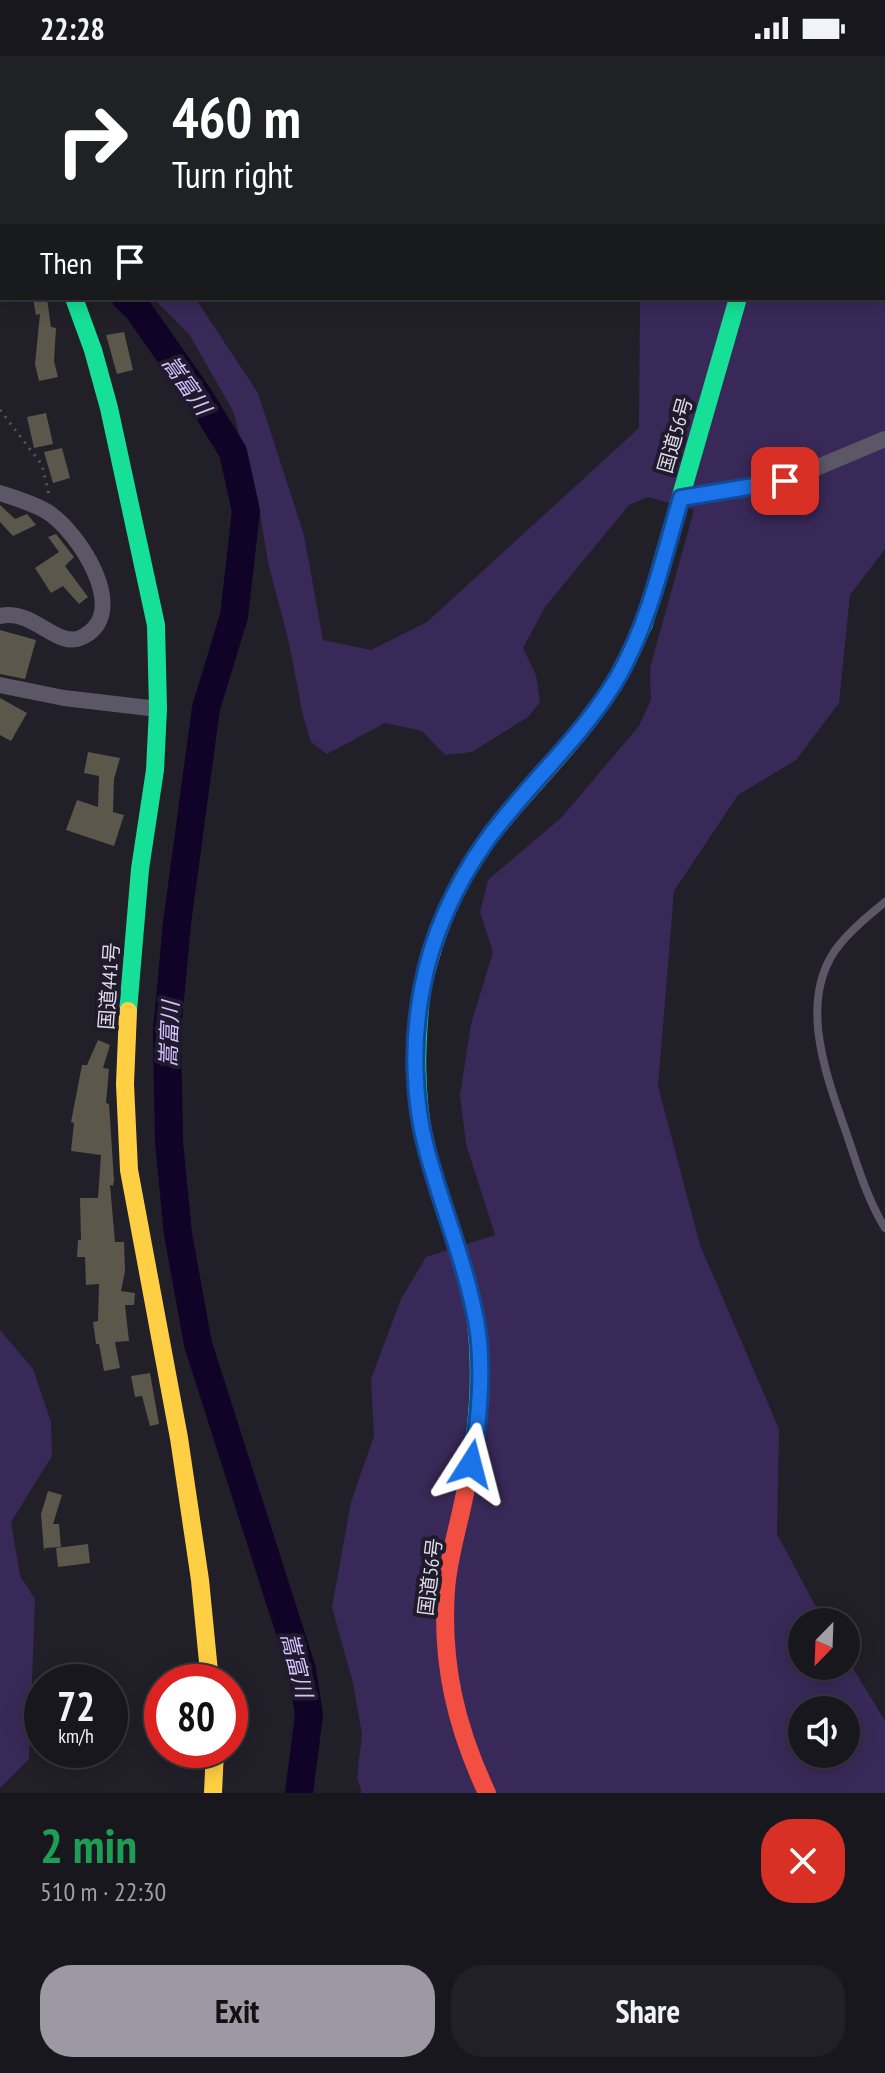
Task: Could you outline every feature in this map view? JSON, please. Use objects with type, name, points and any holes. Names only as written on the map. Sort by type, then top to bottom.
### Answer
[{"type":"highway","name":"国道441号","points":[[75,300],[109,408],[156,625],[158,709],[155,770],[140,869],[129,990],[125,1084],[129,1170],[179,1438],[200,1580],[208,1664]]},
{"type":"highway","name":"国道56号","points":[[487,1793],[467,1750],[453,1703],[446,1646],[446,1588],[477,1436],[479,1383],[476,1322],[426,1148],[418,1102],[416,1044],[422,988],[434,943],[458,887],[487,840],[575,737],[618,676],[644,624],[737,300]]},
{"type":"highway","points":[[213,1793],[214,1768]]},
{"type":"street","points":[[681,498],[785,481],[885,439]]},
{"type":"street","points":[[0,493],[47,512],[73,535],[92,564],[102,593],[100,615],[93,629],[78,639],[62,640],[25,618],[0,616]]},
{"type":"street","points":[[0,685],[64,698],[158,709]]},
{"type":"lane","points":[[885,902],[838,945],[824,973],[815,1011],[834,1097],[873,1210],[885,1228]]},
{"type":"path","points":[[0,410],[42,465],[49,490],[47,512]]},
{"type":"shaded area","points":[[155,300],[196,300],[258,393],[304,535],[323,640],[371,650],[427,622],[639,428],[640,300],[885,300],[885,549],[850,595],[839,703],[796,760],[738,795],[674,891],[658,1086],[700,1245],[779,1429],[777,1534],[817,1608],[788,1608],[788,1680],[860,1680],[885,1721],[885,1793],[362,1793],[357,1778],[362,1734],[353,1683],[332,1607],[351,1502],[374,1436],[371,1379],[401,1299],[426,1257],[495,1235],[466,1144],[460,1095],[471,1024],[493,952],[480,912],[488,880],[561,818],[639,726],[651,700],[650,668],[694,510],[648,497],[629,505],[545,607],[523,648],[536,675],[540,702],[528,717],[472,752],[445,755],[422,731],[385,723],[327,754],[311,742],[303,716],[289,643],[268,562],[258,502],[233,411],[189,334]]},
{"type":"shaded area","points":[[0,1330],[33,1369],[51,1422],[52,1456],[11,1522],[20,1576],[35,1599],[33,1664],[24,1664],[24,1764],[0,1788]]},
{"type":"building","points":[[33,300],[47,300],[51,327],[56,328],[54,361],[58,377],[39,381],[35,364],[40,314],[36,315]]},
{"type":"building","points":[[124,332],[133,370],[117,374],[106,335]]},
{"type":"building","points":[[46,413],[53,444],[34,448],[27,417]]},
{"type":"building","points":[[62,448],[70,478],[53,483],[44,452]]},
{"type":"building","points":[[0,505],[15,519],[27,514],[36,525],[13,536],[0,522]]},
{"type":"building","points":[[56,534],[74,557],[65,566],[88,597],[79,604],[63,586],[51,593],[35,568],[59,552],[48,537]]},
{"type":"building","points":[[0,630],[36,640],[25,679],[0,674]]},
{"type":"building","points":[[0,698],[27,713],[11,741],[0,735]]},
{"type":"building","points":[[88,752],[120,758],[114,779],[113,812],[124,815],[114,846],[66,830],[77,800],[98,807],[99,776],[84,773]]},
{"type":"building","points":[[98,1040],[110,1045],[103,1068],[109,1069],[106,1103],[109,1104],[114,1180],[113,1186],[110,1185],[115,1242],[124,1242],[125,1271],[121,1291],[135,1293],[134,1305],[125,1305],[129,1341],[115,1342],[120,1368],[104,1371],[93,1322],[98,1321],[99,1284],[86,1285],[85,1257],[77,1257],[78,1240],[81,1240],[80,1198],[98,1198],[101,1155],[71,1151],[74,1123],[71,1122],[82,1065],[87,1065]]},
{"type":"building","points":[[150,1373],[159,1424],[150,1426],[142,1396],[135,1397],[131,1376]]},
{"type":"building","points":[[48,1491],[62,1495],[53,1524],[59,1524],[61,1547],[45,1548],[44,1551],[41,1514]]},
{"type":"building","points":[[88,1544],[90,1563],[58,1567],[56,1548]]},
{"type":"waterway","name":"嵩富川","points":[[128,300],[198,395],[233,452],[246,511],[234,616],[206,708],[177,923],[167,1032],[169,1142],[178,1234],[198,1344],[302,1670],[309,1715],[299,1793]]},
{"type":"traffic: fast","points":[[75,300],[109,408],[156,625],[158,709],[155,770],[140,869],[128,1011]]},
{"type":"traffic: fast","points":[[624,665],[644,624],[737,300]]},
{"type":"traffic: fast","points":[[422,989],[417,1068],[422,1127],[432,1169],[467,1278],[478,1345],[478,1409],[465,1493]]},
{"type":"traffic: slow","points":[[422,989],[447,910],[465,873],[488,839],[595,712],[624,665]]},
{"type":"traffic: slow","points":[[128,1011],[125,1084],[129,1170],[179,1438],[200,1580],[208,1664]]},
{"type":"traffic: slow","points":[[213,1793],[214,1768]]},
{"type":"traffic: jam","points":[[465,1493],[447,1578],[446,1644],[459,1719],[487,1793]]},
{"type":"route","points":[[471,1464],[477,1436],[479,1383],[476,1322],[426,1148],[418,1102],[416,1044],[422,988],[434,943],[458,887],[487,840],[575,737],[618,676],[644,624],[681,498],[785,481]]}]
